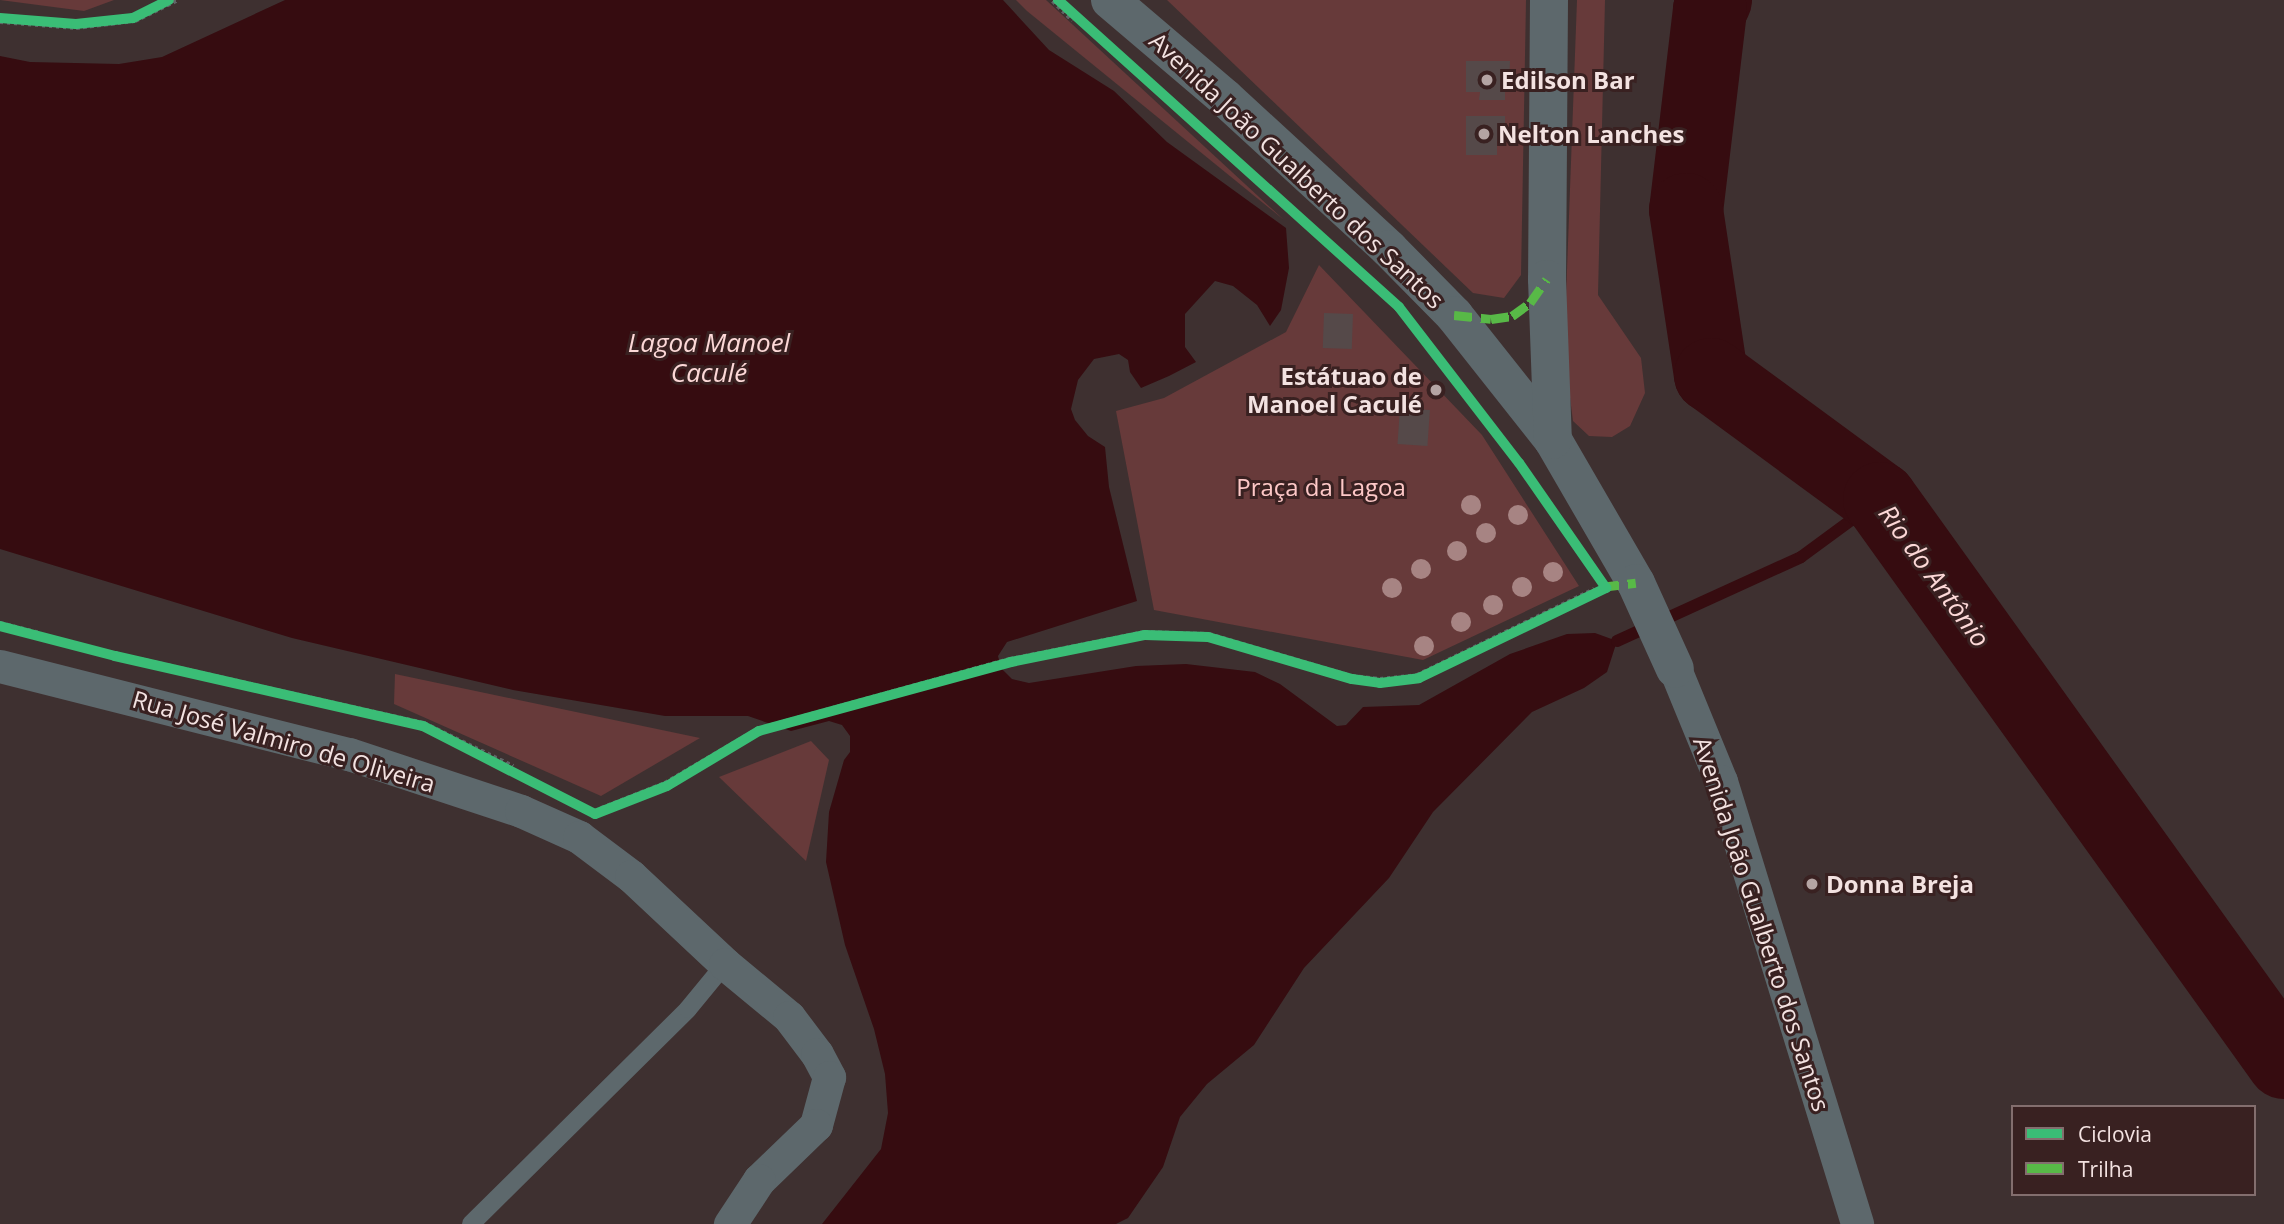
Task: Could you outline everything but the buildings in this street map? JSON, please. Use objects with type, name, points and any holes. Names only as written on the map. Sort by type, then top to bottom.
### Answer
[{"type":"street","points":[[1549,0],[1547,279],[1553,440]]},
{"type":"street","name":"Avenida João Gualberto dos Santos","points":[[1092,17],[1225,98],[1389,249],[1454,315],[1553,440],[1611,582],[1675,669],[1721,781],[1857,1224]]},
{"type":"street","name":"Rua José Valmiro de Oliveira","points":[[0,666],[349,754],[535,816],[579,837],[631,876],[725,964],[789,1017],[817,1054],[829,1077],[816,1125],[759,1180],[730,1224]]},
{"type":"lane","points":[[471,1224],[688,1009],[725,964]]},
{"type":"path","points":[[0,20],[87,23],[133,18],[169,0]]},
{"type":"path","points":[[0,20],[76,27],[135,20],[176,0]]},
{"type":"path","points":[[1053,0],[1092,17]]},
{"type":"path","points":[[1058,0],[1092,17]]},
{"type":"path","points":[[590,809],[595,814],[667,786],[758,730],[1011,661],[1145,635],[1208,637],[1352,679],[1380,683],[1419,678],[1606,588],[1611,582]]},
{"type":"path","points":[[0,624],[51,638]]},
{"type":"path","points":[[129,658],[424,726],[521,772]]},
{"type":"green space","points":[[0,0],[114,0],[84,11]]},
{"type":"green space","points":[[1016,0],[1046,0],[1284,220],[1027,11]]},
{"type":"green space","points":[[1167,0],[1526,0],[1521,275],[1504,298],[1473,293]]},
{"type":"green space","points":[[1577,0],[1605,0],[1598,295],[1641,358],[1645,393],[1630,426],[1612,437],[1589,436],[1573,421],[1564,351]]},
{"type":"green space","name":"Praça da Lagoa","points":[[1319,265],[1482,435],[1579,586],[1423,660],[1154,610],[1116,411],[1164,398],[1286,332]]},
{"type":"green space","points":[[395,674],[700,738],[601,796],[394,704]]},
{"type":"green space","points":[[811,741],[829,760],[806,861],[719,777]]},
{"type":"water","name":"Lagoa Manoel Caculé","points":[[285,0],[1003,0],[1049,50],[1114,91],[1167,142],[1286,228],[1289,268],[1281,310],[1270,326],[1257,305],[1233,286],[1215,281],[1185,314],[1185,347],[1196,362],[1141,388],[1130,372],[1128,360],[1119,354],[1094,359],[1078,380],[1071,409],[1075,420],[1088,436],[1105,447],[1109,487],[1137,601],[1007,642],[998,656],[1001,668],[1012,679],[1029,683],[1136,666],[1186,664],[1255,672],[1280,684],[1337,726],[1346,725],[1363,707],[1419,705],[1510,654],[1567,634],[1595,633],[1617,641],[1607,672],[1584,688],[1532,712],[1433,812],[1389,878],[1304,968],[1254,1045],[1207,1084],[1180,1117],[1163,1167],[1128,1218],[1116,1224],[822,1224],[881,1149],[888,1113],[885,1074],[874,1029],[845,945],[826,862],[829,812],[844,760],[850,752],[850,736],[842,725],[829,721],[791,731],[748,716],[665,716],[513,690],[292,638],[0,549],[0,56],[30,62],[119,64],[162,57]]},
{"type":"waterway","name":"Rio do Antônio","points":[[1715,0],[1710,10],[1686,210],[1711,375],[1880,499],[2284,1062]]},
{"type":"waterway","points":[[1617,641],[1801,557],[1880,499]]},
{"type":"marked path","points":[[1454,315],[1491,319],[1512,316],[1530,303],[1547,279]]},
{"type":"marked path","points":[[1601,587],[1636,583]]},
{"type":"cycle path","points":[[0,18],[76,24],[133,18],[169,0]]},
{"type":"cycle path","points":[[0,626],[115,656],[423,726],[595,814],[667,786],[759,731],[1011,662],[1145,635],[1208,637],[1352,679],[1380,683],[1419,678],[1606,588],[1519,463],[1399,307],[1058,0]]},
{"type":"place","name":"Edilson Bar","points":[[1487,80]]},
{"type":"place","name":"Nelton Lanches","points":[[1484,134]]},
{"type":"place","name":"Estátuao de Manoel Caculé","points":[[1436,390]]},
{"type":"place","name":"Donna Breja","points":[[1812,884]]}]
